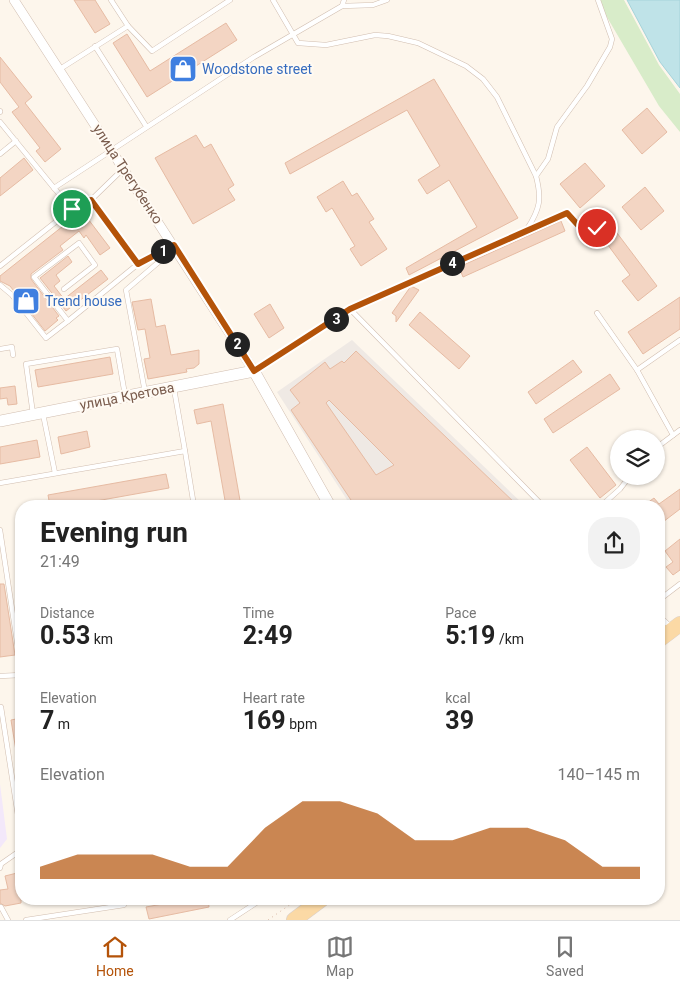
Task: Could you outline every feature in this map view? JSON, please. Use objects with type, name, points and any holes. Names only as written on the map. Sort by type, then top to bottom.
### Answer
[{"type":"main road","points":[[665,635],[677,626]]},
{"type":"main road","points":[[294,920],[313,905]]},
{"type":"street","name":"улица Трегубенко","points":[[14,0],[254,371],[327,500]]},
{"type":"street","name":"улица Кретова","points":[[0,421],[254,371]]},
{"type":"lane","points":[[111,0],[128,26],[152,51],[230,0]]},
{"type":"lane","points":[[273,0],[298,43],[326,45],[375,35],[388,36],[418,43],[466,66],[483,79],[497,97],[536,176],[541,196],[536,216],[527,230]]},
{"type":"lane","points":[[342,6],[344,0]]},
{"type":"lane","points":[[54,188],[254,57],[342,6],[373,5],[387,0]]},
{"type":"lane","points":[[536,176],[548,158],[558,128],[587,86],[604,54],[610,47],[612,39],[598,0]]},
{"type":"lane","points":[[60,69],[128,26]]},
{"type":"lane","points":[[95,46],[146,126]]},
{"type":"lane","points":[[0,122],[72,209]]},
{"type":"lane","points":[[0,154],[16,141]]},
{"type":"lane","points":[[0,266],[72,209],[91,200],[124,168]]},
{"type":"lane","points":[[91,200],[138,264]]},
{"type":"lane","points":[[254,371],[350,309],[567,213],[587,235],[597,228]]},
{"type":"lane","points":[[64,289],[95,265],[79,243],[34,277],[68,321]]},
{"type":"lane","points":[[0,285],[12,296],[46,338],[138,264],[174,247]]},
{"type":"lane","points":[[146,393],[126,290],[174,247]]},
{"type":"lane","points":[[350,309],[537,500]]},
{"type":"lane","points":[[596,313],[637,370],[673,435]]},
{"type":"lane","points":[[637,370],[680,340]]},
{"type":"lane","points":[[0,349],[12,347],[13,355]]},
{"type":"lane","points":[[55,473],[26,364],[117,349],[125,397]]},
{"type":"lane","points":[[174,387],[193,500]]},
{"type":"lane","points":[[665,441],[680,430]]},
{"type":"lane","points":[[0,483],[185,452]]},
{"type":"lane","points":[[608,500],[623,485]]},
{"type":"lane","points":[[0,530],[15,629]]},
{"type":"lane","points":[[665,595],[680,584]]},
{"type":"lane","points":[[665,619],[677,626]]},
{"type":"lane","points":[[0,676],[15,675]]},
{"type":"lane","points":[[0,707],[15,798]]},
{"type":"lane","points":[[0,868],[1,864],[15,854]]},
{"type":"lane","points":[[26,920],[124,905]]},
{"type":"lane","points":[[230,920],[253,905]]},
{"type":"lane","points":[[1,907],[8,920]]},
{"type":"path","points":[[268,920],[289,905]]},
{"type":"shaded area","points":[[352,340],[519,500],[347,500],[277,392]]},
{"type":"shaded area","points":[[0,784],[7,839],[0,848]]},
{"type":"green space","points":[[597,0],[624,0],[659,65],[680,94],[680,132],[659,106]]},
{"type":"water","points":[[627,0],[680,0],[680,88],[660,62]]},
{"type":"building","points":[[74,0],[95,0],[110,24],[95,33]]},
{"type":"building","points":[[226,23],[237,40],[147,97],[113,43],[127,34],[150,71]]},
{"type":"building","points":[[0,57],[32,97],[25,103],[61,149],[45,162],[36,151],[40,148],[12,112],[19,107],[0,82]]},
{"type":"building","points":[[434,79],[518,218],[409,275],[406,268],[477,227],[449,180],[427,194],[418,180],[440,166],[407,110],[290,174],[285,163]]},
{"type":"building","points":[[647,108],[667,132],[642,154],[622,130]]},
{"type":"building","points":[[196,135],[204,148],[211,144],[234,185],[228,189],[235,200],[193,224],[155,158]]},
{"type":"building","points":[[24,158],[33,170],[0,196],[0,178]]},
{"type":"building","points":[[585,163],[605,186],[580,208],[560,184]]},
{"type":"building","points":[[343,181],[352,196],[357,193],[374,219],[369,222],[387,249],[361,266],[350,249],[355,246],[332,208],[326,212],[317,197]]},
{"type":"building","points":[[645,187],[664,211],[641,230],[622,207]]},
{"type":"building","points":[[82,211],[110,248],[100,255],[86,235],[84,238],[79,231],[60,246],[63,250],[31,274],[31,279],[59,316],[56,318],[58,320],[45,331],[10,286],[0,281],[0,276]]},
{"type":"building","points":[[561,221],[565,231],[463,277],[459,267]]},
{"type":"building","points":[[614,229],[657,286],[638,301],[622,281],[630,275],[602,237]]},
{"type":"building","points":[[68,256],[72,262],[56,275],[60,281],[54,286],[64,299],[101,270],[108,279],[66,311],[40,278]]},
{"type":"building","points":[[411,286],[419,290],[396,322],[396,316],[392,313]]},
{"type":"building","points":[[680,297],[680,329],[643,354],[628,332]]},
{"type":"building","points":[[151,299],[156,327],[165,325],[171,355],[199,350],[199,364],[194,368],[186,369],[187,372],[148,379],[144,359],[150,358],[145,329],[138,330],[132,302]]},
{"type":"building","points":[[270,304],[284,328],[269,338],[254,314]]},
{"type":"building","points":[[420,312],[470,356],[459,369],[409,325]]},
{"type":"building","points":[[356,351],[512,500],[351,500],[291,410],[300,403],[290,390],[325,362],[330,369],[342,361],[344,363]],"holes":[[[329,400],[394,465],[376,475],[326,403]]]},
{"type":"building","points":[[110,357],[113,374],[38,387],[35,370]]},
{"type":"building","points":[[573,360],[582,372],[536,404],[528,392]]},
{"type":"building","points":[[610,374],[620,389],[553,433],[544,419]]},
{"type":"building","points":[[15,386],[17,404],[8,405],[7,398],[0,399],[0,388]]},
{"type":"building","points":[[223,404],[240,500],[225,500],[211,421],[197,424],[194,410]]},
{"type":"building","points":[[87,431],[90,447],[61,454],[58,437]]},
{"type":"building","points":[[37,440],[40,457],[0,464],[0,447]]},
{"type":"building","points":[[587,447],[610,477],[610,485],[616,485],[600,498],[570,460]]},
{"type":"building","points":[[166,474],[169,488],[102,500],[49,500],[48,495]]},
{"type":"building","points":[[680,489],[680,509],[665,520],[665,500]]},
{"type":"building","points":[[680,539],[680,570],[673,575],[666,567],[673,562],[665,551]]},
{"type":"building","points":[[0,584],[4,584],[15,655],[0,657]]},
{"type":"building","points":[[15,719],[15,745],[11,720]]},
{"type":"building","points":[[15,874],[15,904],[5,906],[0,903],[0,890],[8,889],[5,876]]},
{"type":"building","points":[[157,905],[209,905],[209,907],[149,919],[146,907]]},
{"type":"place","name":"Woodstone street","points":[[183,69]]},
{"type":"place","name":"Trend house","points":[[26,301]]},
{"type":"route","points":[[72,209],[91,200],[138,264],[174,245],[254,371],[350,309],[567,213],[587,235],[597,228]]}]
